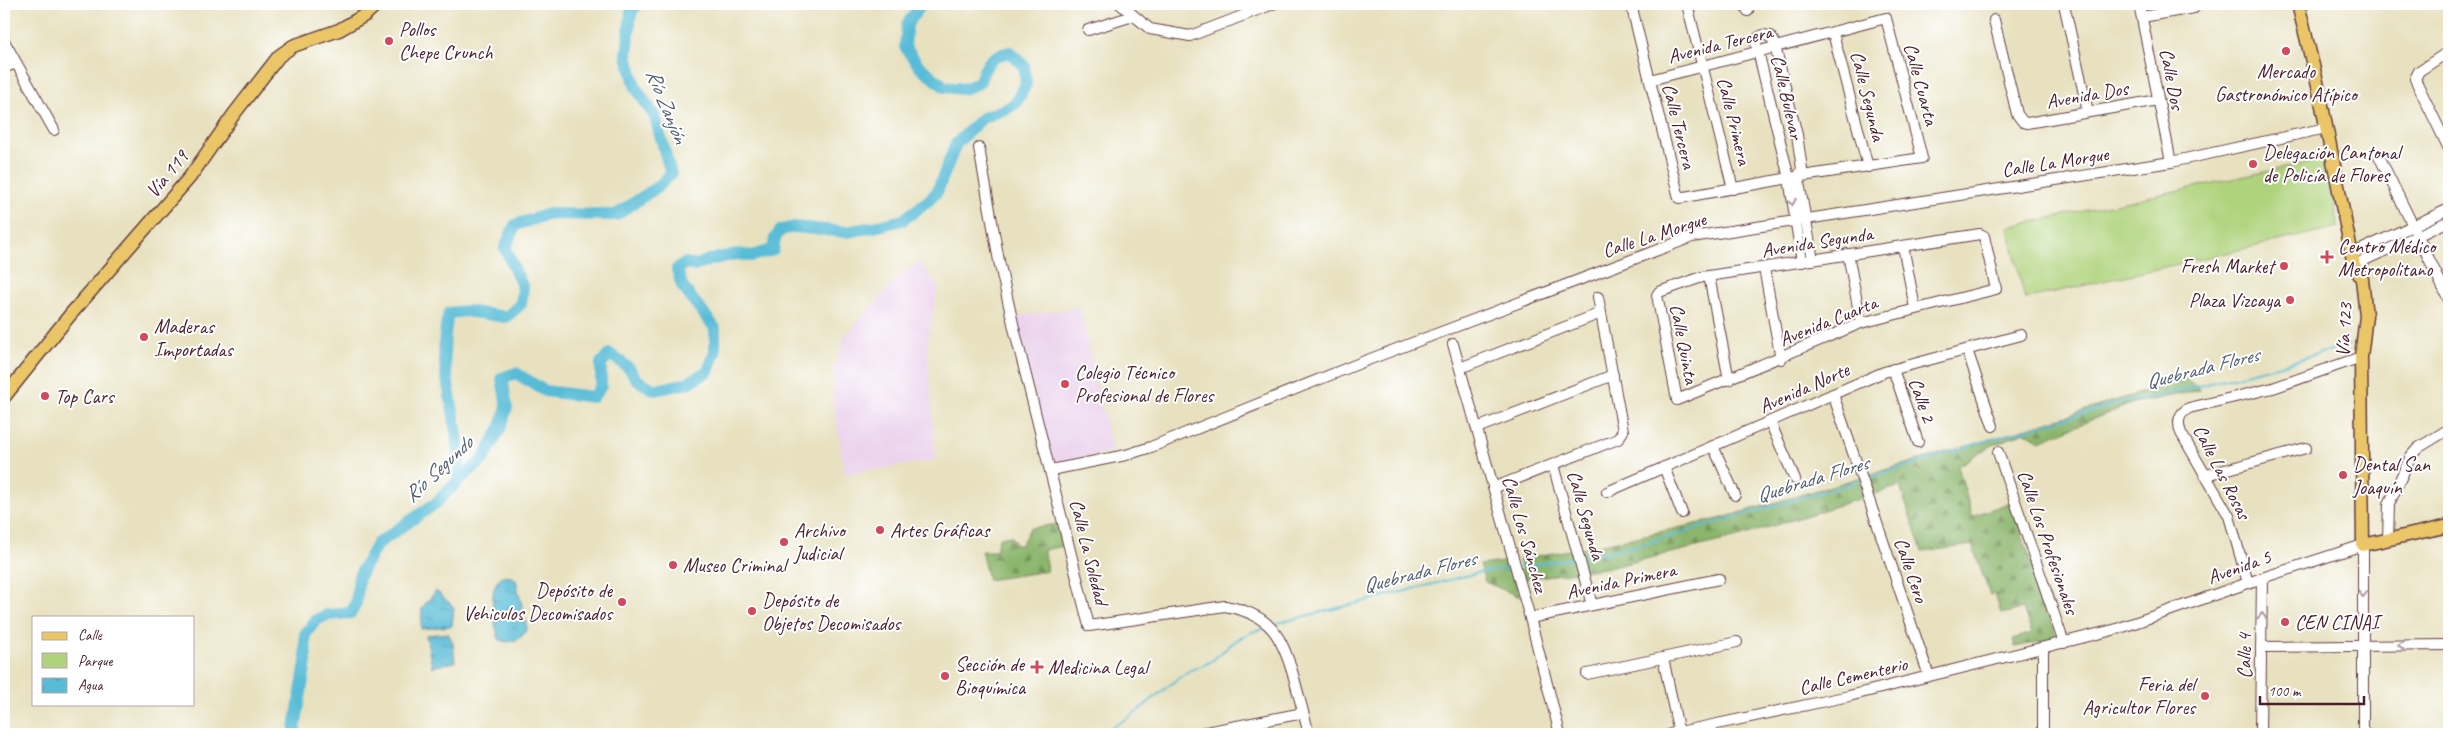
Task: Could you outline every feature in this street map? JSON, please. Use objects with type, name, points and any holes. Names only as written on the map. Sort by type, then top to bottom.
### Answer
[{"type":"main road","name":"Vía 119","points":[[4,396],[70,315],[190,177],[234,114],[279,56],[292,46],[339,30],[365,15],[377,4]]},
{"type":"main road","name":"Vía 123","points":[[2298,4],[2353,259],[2362,279],[2365,298],[2366,316],[2361,357],[2363,546]]},
{"type":"main road","name":"Avenida 5","points":[[2363,546],[2449,526]]},
{"type":"street","points":[[1120,4],[1150,29],[1190,36],[1273,4]]},
{"type":"street","name":"Calle Tercera","points":[[1631,4],[1679,198],[1733,189]]},
{"type":"street","name":"Calle Primera","points":[[1687,4],[1733,189]]},
{"type":"street","points":[[2064,4],[2088,112]]},
{"type":"street","name":"Calle Dos","points":[[2139,4],[2171,162]]},
{"type":"street","points":[[2142,17],[2194,8]]},
{"type":"street","points":[[1088,30],[1133,16]]},
{"type":"street","name":"Avenida Tercera","points":[[1650,80],[1886,18]]},
{"type":"street","name":"Calle Cuarta","points":[[1868,168],[1922,158],[1886,18]]},
{"type":"street","name":"Avenida Dos","points":[[1994,20],[2017,114],[2023,122],[2158,100]]},
{"type":"street","name":"Calle Segunda","points":[[1834,33],[1868,168]]},
{"type":"street","name":"Calle Bulevar","points":[[1793,177],[1802,169],[1797,135],[1775,48],[1770,36],[1763,35],[1757,40],[1759,52],[1793,177],[1800,220],[1802,262]]},
{"type":"street","points":[[4,41],[54,130]]},
{"type":"street","points":[[2445,54],[2419,71],[2415,78],[2447,135],[2449,149]]},
{"type":"street","points":[[4,68],[16,63]]},
{"type":"street","name":"Calle La Morgue","points":[[1051,470],[1126,456],[1151,447],[1666,245],[1720,232],[2171,162],[2326,128]]},
{"type":"street","name":"Calle La Soledad","points":[[979,148],[1014,328],[1089,626],[1225,606],[1248,612],[1265,621],[1280,638],[1288,658],[1309,734]]},
{"type":"street","points":[[2379,156],[2449,300]]},
{"type":"street","points":[[1733,189],[1793,177],[1868,168]]},
{"type":"street","points":[[2417,231],[2449,209]]},
{"type":"street","points":[[1800,220],[1813,260]]},
{"type":"street","points":[[2353,259],[2417,231],[2449,221]]},
{"type":"street","name":"Avenida Segunda","points":[[1658,292],[1709,276],[1983,234],[1996,289]]},
{"type":"street","points":[[1903,246],[1915,308]]},
{"type":"street","points":[[1848,254],[1862,323]]},
{"type":"street","points":[[1764,268],[1781,359]]},
{"type":"street","points":[[1709,276],[1729,380]]},
{"type":"street","name":"Avenida Cuarta","points":[[1679,401],[1862,323],[1915,308],[1996,289]]},
{"type":"street","name":"Calle Quinta","points":[[1658,292],[1679,401]]},
{"type":"street","points":[[1493,488],[1622,436],[1623,431],[1598,297]]},
{"type":"street","points":[[1460,368],[1601,313]]},
{"type":"street","name":"Avenida Norte","points":[[1607,492],[1892,369],[2021,335]]},
{"type":"street","name":"Calle Los Sánchez","points":[[1453,344],[1520,581],[1560,734]]},
{"type":"street","points":[[1967,350],[1993,426]]},
{"type":"street","name":"Calle Las Rosas","points":[[2248,583],[2229,516],[2180,430],[2178,422],[2184,411],[2273,388],[2361,357]]},
{"type":"street","name":"Calle 2","points":[[1892,369],[1918,442]]},
{"type":"street","points":[[1477,428],[1613,375]]},
{"type":"street","name":"Calle Cero","points":[[1833,394],[1929,676]]},
{"type":"street","points":[[1770,422],[1795,479]]},
{"type":"street","points":[[2388,539],[2387,522],[2391,498],[2410,456],[2428,441],[2449,429]]},
{"type":"street","points":[[1713,446],[1735,495]]},
{"type":"street","points":[[2206,476],[2306,448]]},
{"type":"street","name":"Calle Los Profesionales","points":[[1998,452],[2064,643]]},
{"type":"street","name":"Calle Segunda","points":[[1553,465],[1592,604]]},
{"type":"street","points":[[1664,467],[1682,513]]},
{"type":"street","points":[[2363,546],[2363,734]]},
{"type":"street","name":"Avenida 5","points":[[2043,648],[2150,619],[2262,578],[2363,546]]},
{"type":"street","name":"Calle 4","points":[[2260,734],[2262,578]]},
{"type":"street","name":"Avenida Primera","points":[[1530,618],[1719,579]]},
{"type":"street","points":[[1587,674],[1737,642]]},
{"type":"street","points":[[2261,647],[2449,645]]},
{"type":"street","points":[[2043,648],[2043,734]]},
{"type":"street","name":"Calle Cementerio","points":[[1674,733],[1849,696],[2043,648]]},
{"type":"street","points":[[1663,658],[1674,733]]},
{"type":"street","points":[[1196,734],[1303,713]]},
{"type":"shaded area","points":[[921,261],[938,288],[927,343],[936,460],[845,474],[833,402],[834,369],[845,336],[900,275]]},
{"type":"shaded area","name":"Colegio Técnico Profesional de Flores","points":[[1080,307],[1112,452],[1054,463],[1014,317]]},
{"type":"green space","points":[[2325,159],[2339,227],[2025,299],[2008,227]]},
{"type":"green space","points":[[2186,378],[2200,390],[2128,405],[2040,441],[2025,432],[1989,447],[1958,466],[1972,516],[2011,502],[2057,638],[2015,647],[2013,639],[2032,633],[2023,609],[2001,614],[1995,594],[1990,595],[1972,545],[1922,552],[1900,486],[1738,537],[1612,567],[1524,579],[1519,559],[1608,543],[1719,519],[2055,420]]},
{"type":"green space","points":[[1059,524],[1064,546],[1044,550],[1047,571],[988,580],[981,551],[996,551],[999,538],[1011,536],[1016,545],[1021,545],[1030,528]]},
{"type":"green space","points":[[1509,561],[1520,597],[1485,582],[1480,565]]},
{"type":"water","points":[[502,576],[512,577],[516,580],[527,628],[519,638],[507,642],[499,639],[493,606],[494,589]]},
{"type":"water","points":[[436,591],[454,607],[452,626],[421,629],[422,608]]},
{"type":"water","points":[[448,633],[453,643],[455,662],[432,667],[426,635]]},
{"type":"waterway","name":"Río Zanjón","points":[[459,480],[459,449],[447,379],[444,347],[449,313],[466,311],[506,317],[521,304],[523,288],[505,248],[515,225],[549,214],[616,215],[660,185],[671,174],[655,117],[636,88],[627,56],[631,12],[638,4]]},
{"type":"waterway","name":"Río Segundo","points":[[294,734],[306,662],[305,634],[316,620],[327,615],[351,613],[356,603],[359,576],[377,544],[436,503],[483,460],[501,427],[507,407],[502,378],[516,373],[545,391],[593,397],[601,386],[601,363],[610,354],[629,368],[637,380],[655,390],[688,383],[708,371],[715,352],[715,328],[682,286],[677,269],[686,263],[695,266],[709,260],[737,254],[751,256],[773,250],[775,238],[781,230],[794,227],[846,232],[903,220],[937,192],[956,144],[982,118],[1016,103],[1026,84],[1024,66],[1010,52],[997,56],[989,62],[979,83],[963,89],[945,87],[919,66],[905,47],[907,24],[922,4]]},
{"type":"waterway","name":"Quebrada Flores","points":[[1866,479],[1979,443],[2127,401],[2152,398],[2284,364],[2350,344]]},
{"type":"waterway","name":"Quebrada Flores","points":[[1582,557],[1643,544],[1859,481]]},
{"type":"waterway","name":"Quebrada Flores","points":[[1520,567],[1575,558]]},
{"type":"waterway","name":"Quebrada Flores","points":[[1278,623],[1477,573],[1513,568]]},
{"type":"waterway","name":"Quebrada Flores","points":[[1095,734],[1120,723],[1187,672],[1211,661],[1242,637],[1262,629]]},
{"type":"place","name":"Pollos Chepe Crunch","points":[[389,41]]},
{"type":"place","name":"Mercado Gastronómico Atípico","points":[[2286,51]]},
{"type":"place","name":"Delegación Cantonal de Policía de Flores","points":[[2253,164]]},
{"type":"place","name":"Centro Médico Metropolitano","points":[[2327,257]]},
{"type":"place","name":"Fresh Market","points":[[2284,266]]},
{"type":"place","name":"Plaza Vizcaya","points":[[2290,300]]},
{"type":"place","name":"Maderas Importadas","points":[[144,337]]},
{"type":"place","name":"Colegio Técnico Profesional de Flores","points":[[1065,384]]},
{"type":"place","name":"Top Cars","points":[[45,396]]},
{"type":"place","name":"Dental San Joaquín","points":[[2343,475]]},
{"type":"place","name":"Artes Gráficas","points":[[880,530]]},
{"type":"place","name":"Archivo Judicial","points":[[784,542]]},
{"type":"place","name":"Museo Criminal","points":[[673,565]]},
{"type":"place","name":"Depósito de Vehiculos Decomisados","points":[[622,602]]},
{"type":"place","name":"Depósito de Objetos Decomisados","points":[[752,611]]},
{"type":"place","name":"CEN CINAI","points":[[2285,622]]},
{"type":"place","name":"Medicina Legal","points":[[1037,667]]},
{"type":"place","name":"Sección de Bioquímica","points":[[945,676]]},
{"type":"place","name":"Feria del Agricultor Flores","points":[[2205,696]]}]
